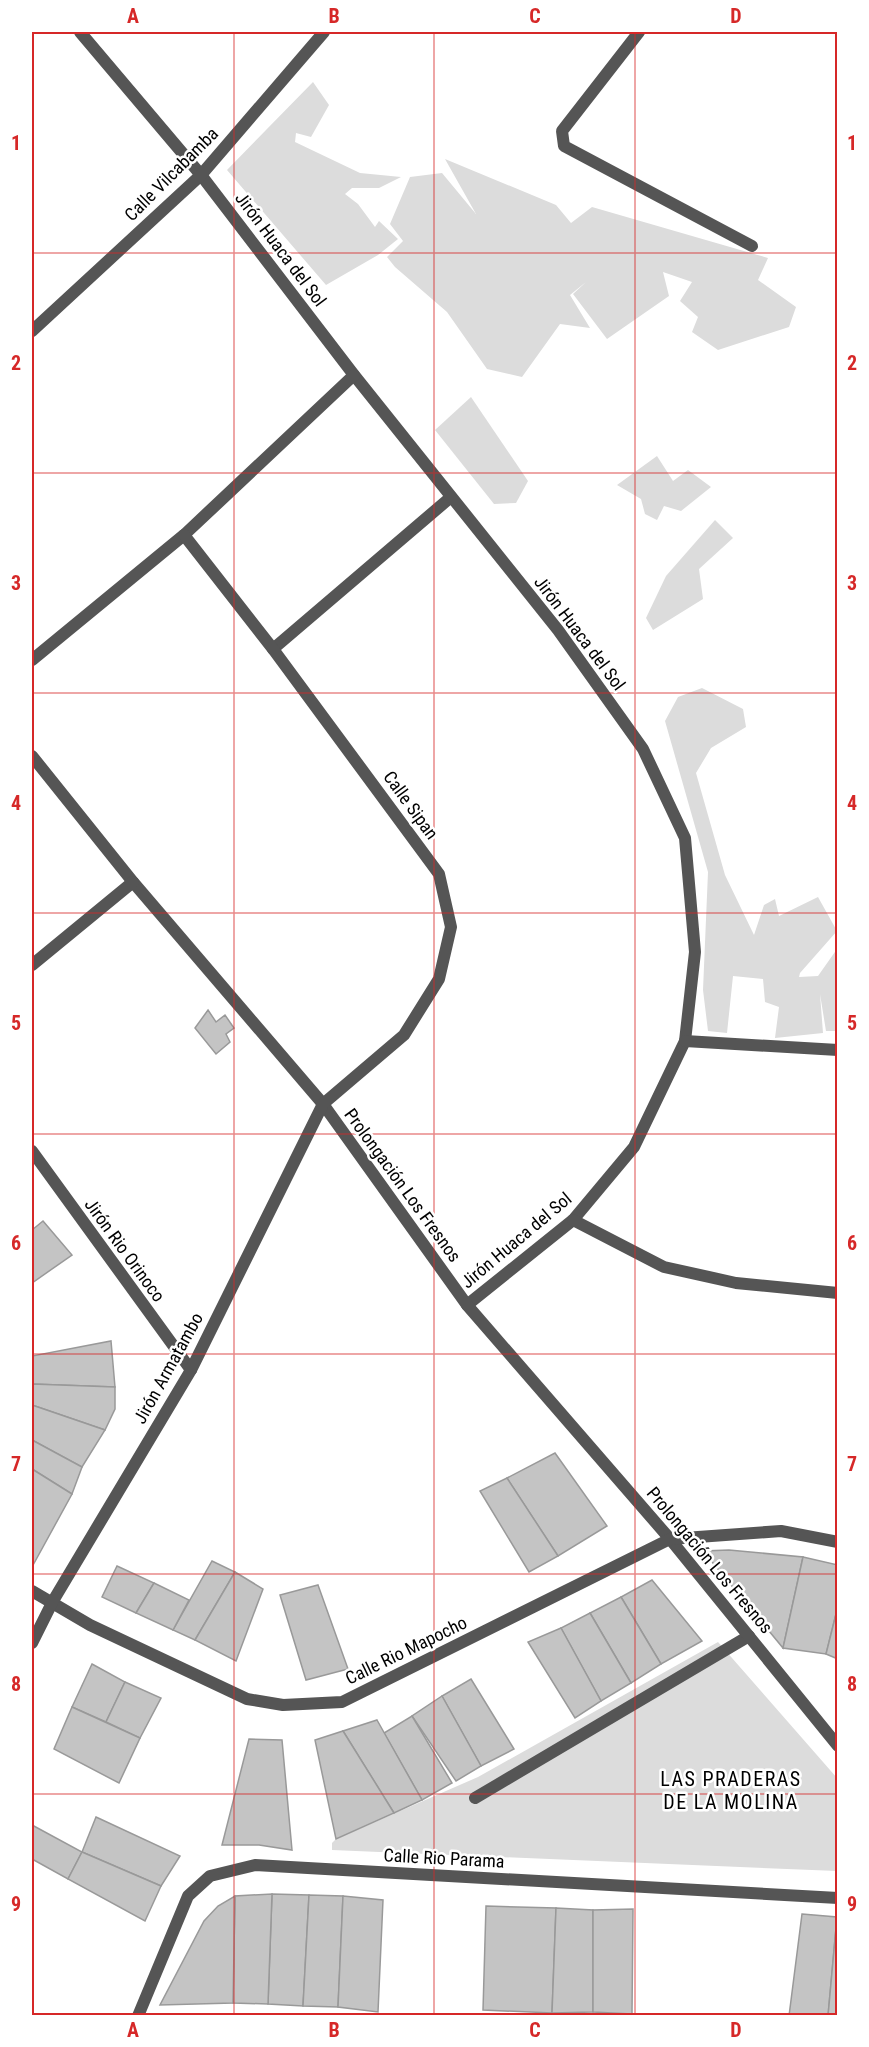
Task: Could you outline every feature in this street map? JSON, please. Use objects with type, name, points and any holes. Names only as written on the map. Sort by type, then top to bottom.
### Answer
[{"type":"street","name":"Jirón Huaca del Sol","points":[[80,32],[201,175],[354,375],[558,630],[643,749],[685,838],[696,952],[685,1041],[634,1146],[573,1220],[467,1305]]},
{"type":"street","name":"Calle Vilcabamba","points":[[32,331],[201,175],[324,32]]},
{"type":"street","points":[[639,32],[562,131],[564,146],[752,246]]},
{"type":"street","points":[[32,660],[184,535],[354,375]]},
{"type":"street","points":[[273,649],[451,497]]},
{"type":"street","name":"Calle Sipan","points":[[184,535],[273,649],[439,874],[451,927],[439,979],[404,1035],[323,1104]]},
{"type":"street","name":"Prolongación Los Fresnos","points":[[32,756],[133,882],[323,1104],[467,1305],[670,1539],[837,1746]]},
{"type":"street","points":[[32,964],[133,882]]},
{"type":"street","points":[[685,1041],[837,1050]]},
{"type":"street","name":"Jirón Armatambo","points":[[32,1643],[53,1601],[190,1370],[323,1104]]},
{"type":"street","name":"Jirón Rio Orinoco","points":[[32,1151],[190,1370]]},
{"type":"street","points":[[573,1220],[664,1267],[736,1283],[837,1293]]},
{"type":"street","points":[[670,1539],[782,1531],[837,1542]]},
{"type":"street","name":"Calle Rio Mapocho","points":[[32,1591],[53,1601],[90,1625],[247,1699],[284,1705],[342,1702],[670,1539]]},
{"type":"street","points":[[475,1798],[749,1635]]},
{"type":"street","name":"Calle Rio Parama","points":[[138,2016],[188,1896],[210,1876],[255,1865],[837,1898]]},
{"type":"shaded area","points":[[313,82],[329,105],[311,137],[296,133],[295,142],[360,173],[401,177],[379,188],[352,188],[345,194],[358,204],[375,227],[379,221],[398,239],[378,255],[326,285],[227,170]]},
{"type":"shaded area","points":[[445,159],[556,205],[571,223],[592,207],[768,258],[758,280],[796,307],[789,327],[718,350],[692,332],[698,317],[680,301],[692,282],[663,272],[669,296],[607,339],[573,294],[586,282],[570,295],[590,328],[560,324],[522,377],[487,369],[447,312],[395,267],[387,257],[403,241],[390,224],[410,177],[442,173],[476,214]]},
{"type":"shaded area","points":[[471,397],[528,481],[516,503],[494,504],[435,430]]},
{"type":"shaded area","points":[[657,456],[673,481],[688,470],[711,487],[681,511],[664,506],[657,520],[645,514],[641,499],[617,485]]},
{"type":"shaded area","points":[[715,520],[733,538],[699,569],[703,599],[653,630],[646,618],[666,576]]},
{"type":"shaded area","points":[[702,688],[743,709],[746,727],[711,748],[696,773],[725,875],[754,935],[764,905],[775,899],[779,916],[818,897],[837,931],[799,977],[818,976],[837,949],[837,1031],[826,1031],[820,994],[823,1033],[775,1038],[779,1007],[765,1002],[763,979],[733,976],[727,1033],[708,1031],[703,990],[708,872],[665,721],[678,697]]},
{"type":"shaded area","points":[[718,1642],[837,1778],[837,1871],[332,1850],[332,1843],[336,1839],[478,1777]]},
{"type":"building","points":[[208,1010],[216,1022],[225,1015],[234,1028],[226,1034],[230,1042],[216,1054],[195,1028]]},
{"type":"building","points":[[43,1221],[72,1255],[32,1283],[32,1230]]},
{"type":"building","points":[[111,1341],[115,1387],[32,1384],[32,1356]]},
{"type":"building","points":[[32,1384],[115,1387],[115,1409],[105,1430],[32,1405]]},
{"type":"building","points":[[32,1405],[105,1430],[82,1467],[32,1440]]},
{"type":"building","points":[[32,1440],[82,1467],[72,1494],[32,1469]]},
{"type":"building","points":[[555,1453],[607,1526],[558,1556],[507,1478]]},
{"type":"building","points":[[32,1469],[72,1494],[32,1567]]},
{"type":"building","points":[[507,1478],[558,1556],[529,1572],[480,1491]]},
{"type":"building","points":[[729,1550],[803,1557],[783,1648],[703,1551]]},
{"type":"building","points":[[803,1557],[838,1565],[838,1606],[826,1654],[783,1648]]},
{"type":"building","points":[[212,1561],[235,1572],[195,1640],[173,1630]]},
{"type":"building","points":[[117,1566],[154,1583],[136,1613],[102,1597]]},
{"type":"building","points":[[235,1572],[263,1589],[236,1661],[195,1640]]},
{"type":"building","points":[[652,1580],[702,1641],[661,1664],[621,1597]]},
{"type":"building","points":[[154,1583],[189,1600],[173,1630],[136,1613]]},
{"type":"building","points":[[318,1585],[348,1669],[306,1680],[280,1595]]},
{"type":"building","points":[[621,1597],[661,1664],[631,1683],[590,1613]]},
{"type":"building","points":[[838,1606],[838,1659],[826,1654]]},
{"type":"building","points":[[590,1613],[631,1683],[601,1701],[561,1628]]},
{"type":"building","points":[[561,1628],[601,1701],[575,1718],[528,1642]]},
{"type":"building","points":[[92,1664],[125,1682],[106,1722],[72,1707]]},
{"type":"building","points":[[471,1679],[514,1749],[481,1766],[442,1696]]},
{"type":"building","points":[[125,1682],[161,1698],[140,1738],[106,1722]]},
{"type":"building","points":[[442,1696],[481,1766],[456,1781],[412,1716]]},
{"type":"building","points":[[72,1707],[140,1738],[119,1783],[54,1749]]},
{"type":"building","points":[[412,1716],[452,1783],[422,1800],[384,1733]]},
{"type":"building","points":[[377,1720],[422,1800],[394,1813],[343,1731]]},
{"type":"building","points":[[343,1731],[394,1813],[336,1839],[315,1740]]},
{"type":"building","points":[[249,1739],[282,1740],[292,1850],[259,1845],[222,1845]]},
{"type":"building","points":[[96,1817],[180,1856],[161,1886],[82,1852]]},
{"type":"building","points":[[32,1825],[82,1852],[68,1879],[32,1859]]},
{"type":"building","points":[[82,1852],[161,1886],[145,1921],[68,1879]]},
{"type":"building","points":[[272,1894],[309,1895],[303,2006],[268,2004]]},
{"type":"building","points":[[272,1894],[268,2004],[233,2003],[235,1896]]},
{"type":"building","points":[[309,1895],[343,1896],[338,2007],[303,2006]]},
{"type":"building","points":[[235,1896],[233,2003],[160,2005],[204,1921],[218,1906]]},
{"type":"building","points":[[343,1896],[383,1900],[378,2012],[338,2007]]},
{"type":"building","points":[[486,1906],[556,1908],[552,2013],[483,2010]]},
{"type":"building","points":[[556,1908],[593,1910],[593,2012],[552,2013]]},
{"type":"building","points":[[633,1909],[632,2014],[593,2012],[593,1910]]},
{"type":"building","points":[[802,1914],[837,1917],[828,2016],[789,2016]]},
{"type":"building","points":[[837,1917],[838,2016],[828,2016]]},
{"type":"district","name":"LAS PRADERAS DE LA MOLINA","points":[[731,1790]]}]
